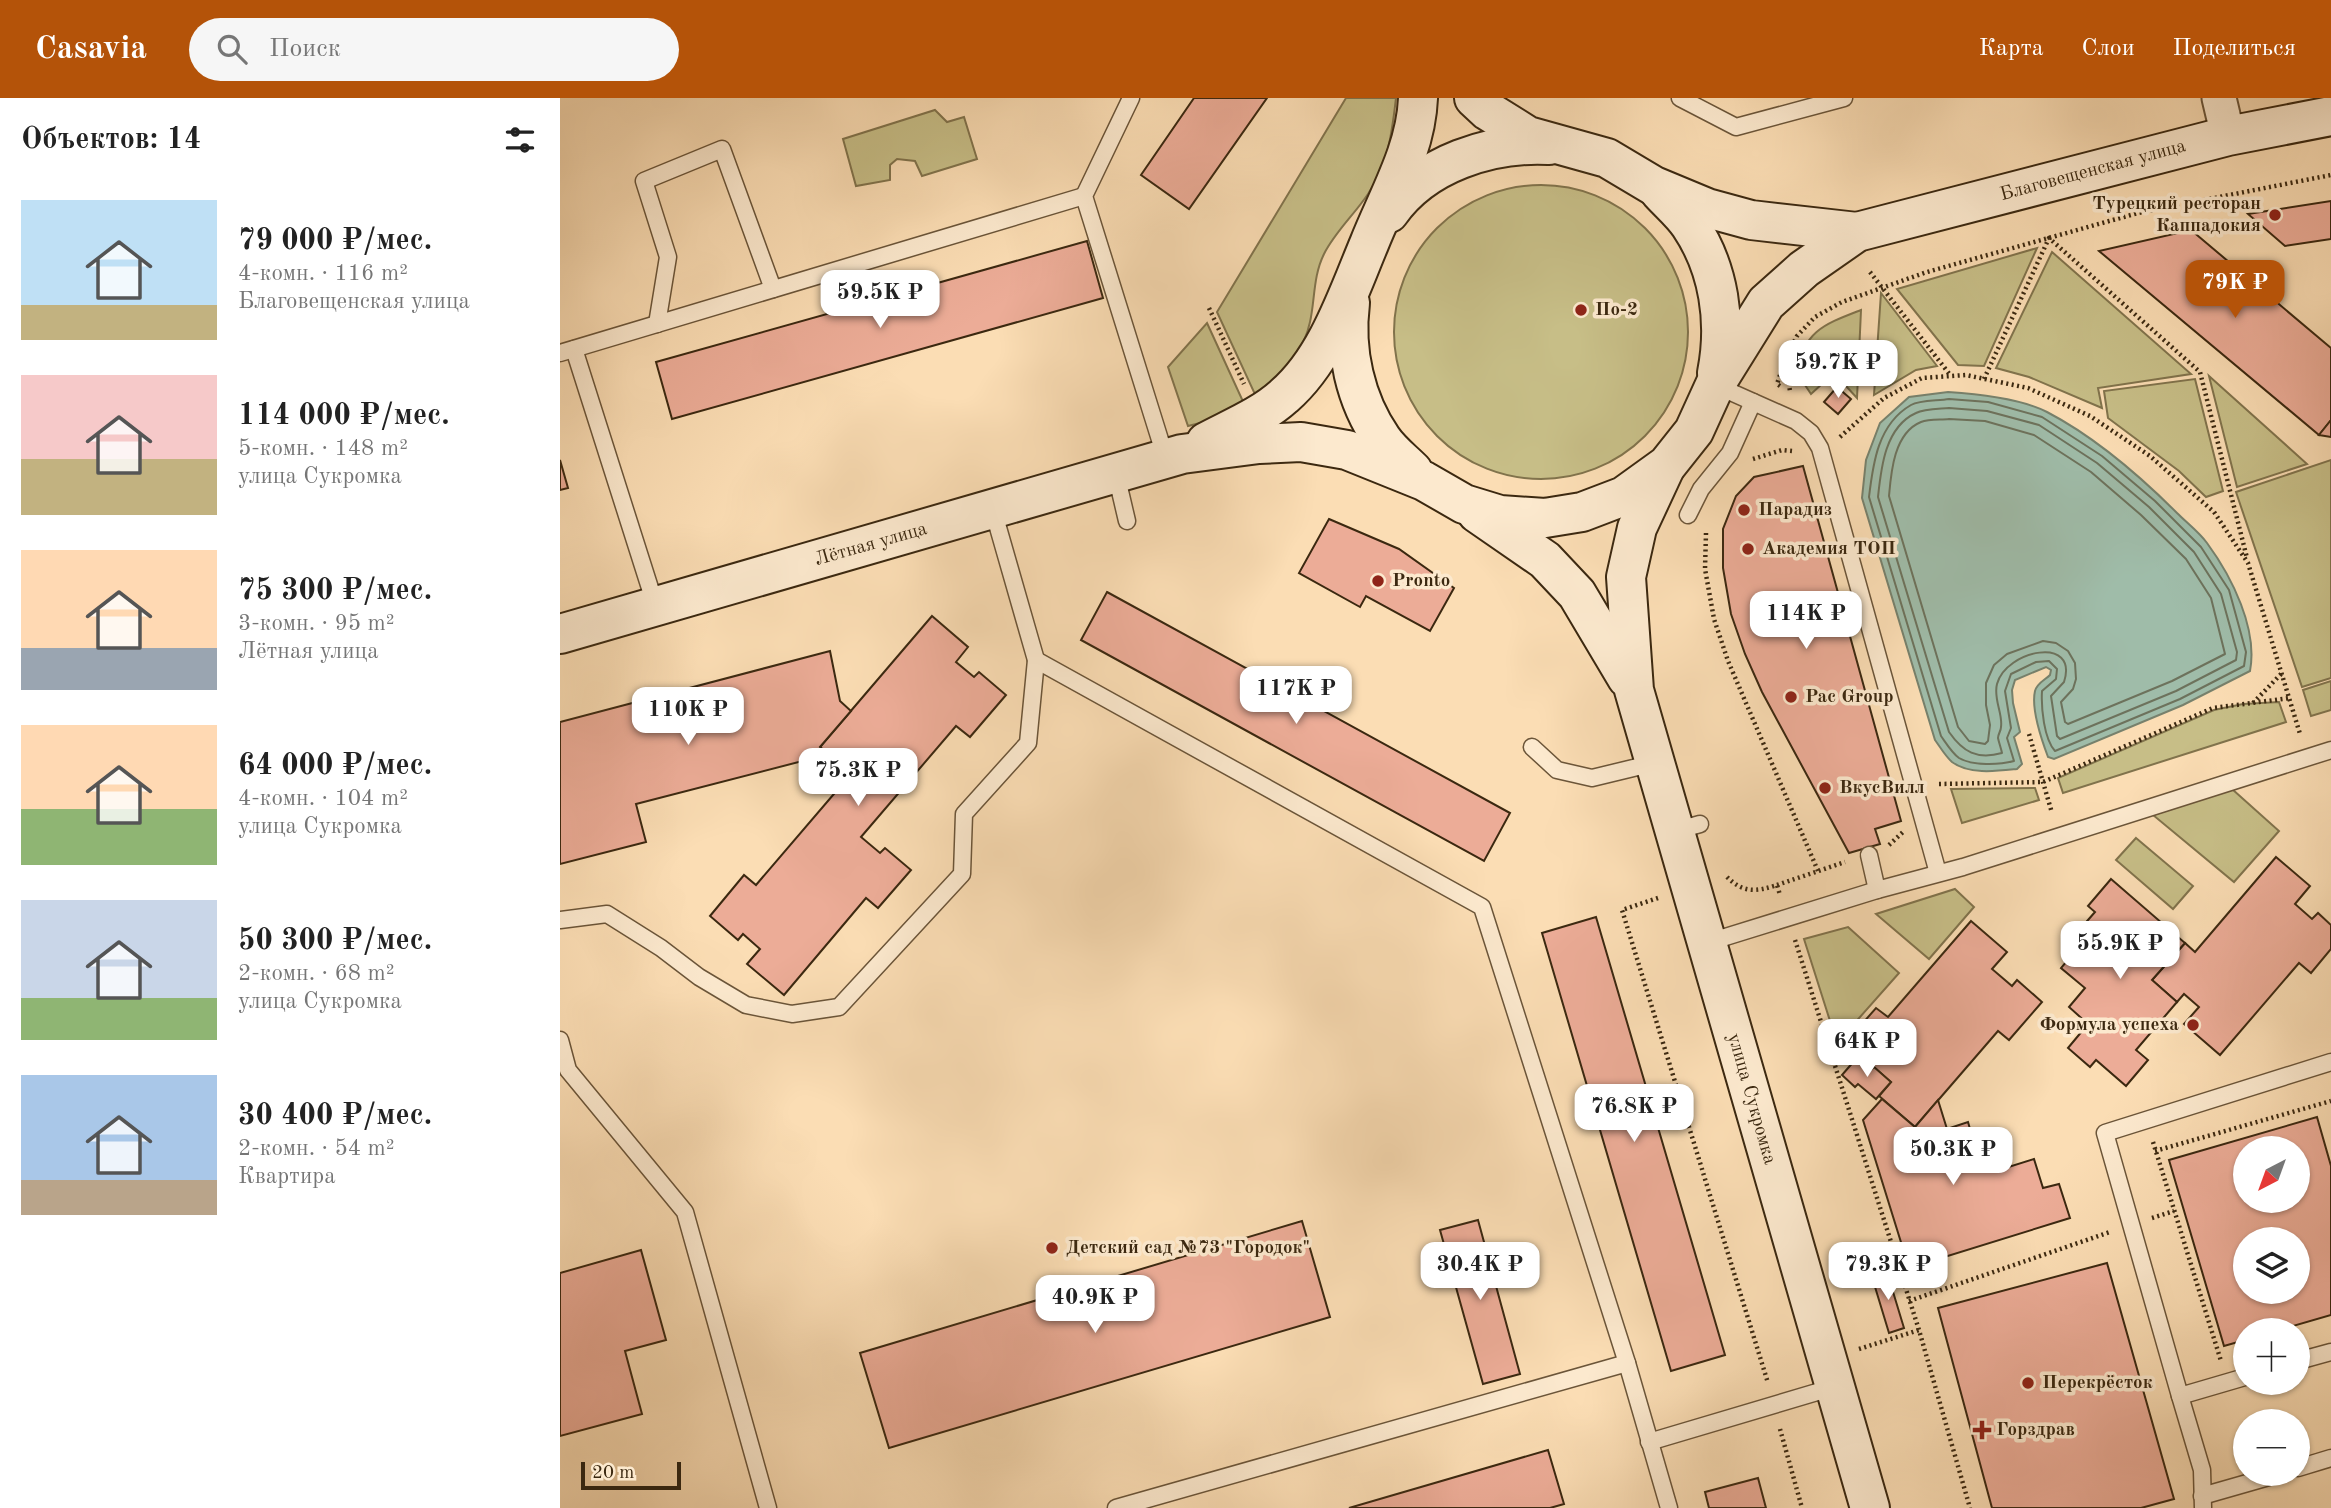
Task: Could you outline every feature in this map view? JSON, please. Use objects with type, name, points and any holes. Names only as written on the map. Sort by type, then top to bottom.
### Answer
[{"type":"main road","points":[[1174,457],[1251,418],[1284,396],[1311,364],[1332,331],[1353,287],[1368,244],[1409,150],[1418,98]]},
{"type":"main road","points":[[1474,98],[1488,111],[1528,136],[1607,158],[1654,186],[1707,208],[1751,220],[1857,232]]},
{"type":"main road","name":"Благовещенская улица","points":[[1857,232],[2228,136],[2331,116]]},
{"type":"main road","points":[[1368,244],[1392,209],[1419,183],[1445,166],[1482,151],[1524,144],[1569,146]]},
{"type":"main road","points":[[1654,186],[1689,224],[1710,264],[1721,313],[1722,349],[1715,385]]},
{"type":"main road","points":[[1174,457],[1259,444],[1301,442],[1347,450],[1424,481],[1464,504],[1500,515],[1545,518],[1582,512],[1624,496],[1667,465],[1693,431],[1715,385],[1766,303],[1804,269],[1857,232]]},
{"type":"main road","points":[[1353,287],[1348,320],[1350,359],[1362,403],[1383,441],[1424,481]]},
{"type":"main road","name":"Лётная улица","points":[[560,634],[1174,457]]},
{"type":"main road","name":"улица Сукромка","points":[[1667,465],[1637,528],[1626,577],[1634,690],[1655,763],[1688,828],[1706,943],[1870,1508]]},
{"type":"main road","name":"улица Сукромка","points":[[1464,504],[1545,560],[1577,594],[1634,690]]},
{"type":"street","points":[[2219,98],[2228,136]]},
{"type":"lane","points":[[1130,98],[1084,196],[1174,457]]},
{"type":"lane","points":[[1680,98],[1736,127],[1844,98]]},
{"type":"lane","points":[[657,324],[668,257],[644,181],[722,149],[773,289]]},
{"type":"lane","points":[[656,607],[567,351],[1084,196]]},
{"type":"lane","points":[[1715,385],[1796,421],[1811,433],[1820,448],[1938,873]]},
{"type":"lane","points":[[1688,515],[1701,489],[1730,453],[1754,402]]},
{"type":"lane","points":[[1116,474],[1127,521]]},
{"type":"lane","points":[[560,920],[607,914],[661,948],[699,977],[746,1004],[792,1014],[839,1007],[962,874],[964,814],[1027,743],[1036,660],[993,510]]},
{"type":"lane","points":[[1036,660],[1482,907],[1627,1363],[1669,1508]]},
{"type":"lane","points":[[1532,747],[1557,770],[1592,778],[1655,763]]},
{"type":"lane","points":[[1706,943],[2331,750]]},
{"type":"lane","points":[[1869,855],[1877,890]]},
{"type":"lane","points":[[560,1040],[568,1070],[685,1212],[768,1508]]},
{"type":"lane","points":[[2245,1486],[2202,1502],[2202,1470],[2105,1133],[2331,1062]]},
{"type":"lane","points":[[2310,1358],[2331,1352]]},
{"type":"lane","points":[[1116,1508],[1627,1363]]},
{"type":"lane","points":[[2180,1396],[2233,1380]]},
{"type":"lane","points":[[1649,1442],[1834,1387]]},
{"type":"lane","points":[[2310,1464],[2331,1458]]},
{"type":"path","points":[[1799,399],[1777,384],[1785,360],[1797,336],[1815,317],[1842,302],[1927,272],[2138,213],[2331,175]]},
{"type":"path","points":[[1984,379],[2049,238]]},
{"type":"path","points":[[2049,238],[2200,372],[2248,563],[2307,758]]},
{"type":"path","points":[[1870,272],[1951,376]]},
{"type":"path","points":[[1209,308],[1247,389]]},
{"type":"path","points":[[1836,440],[1884,398],[1922,378],[1966,375],[2028,388],[2090,415],[2150,456],[2214,512],[2248,563]]},
{"type":"path","points":[[1706,525],[1706,569],[1714,619],[1728,661],[1818,871],[1761,890],[1748,891],[1737,887],[1727,877]]},
{"type":"path","points":[[2252,703],[2282,673]]},
{"type":"path","points":[[1939,784],[2043,782],[2213,708],[2290,698]]},
{"type":"path","points":[[2029,734],[2053,814]]},
{"type":"path","points":[[1777,885],[1919,1330],[1970,1508]]},
{"type":"path","points":[[1663,897],[1622,910],[1774,1406],[1802,1508]]},
{"type":"path","points":[[2155,1151],[2331,1101]]},
{"type":"path","points":[[2146,1121],[2227,1382]]},
{"type":"path","points":[[1909,1301],[2174,1211]]},
{"type":"path","points":[[1856,1350],[1919,1330]]},
{"type":"shaded area","points":[[1346,98],[1396,98],[1388,148],[1375,183],[1334,238],[1320,262],[1310,322],[1302,345],[1290,365],[1259,403],[1217,312]]},
{"type":"shaded area","points":[[935,110],[947,122],[964,117],[977,159],[922,176],[915,161],[897,159],[890,165],[890,180],[856,186],[843,139]]},
{"type":"shaded area","points":[[1541,185],[1570,188],[1597,197],[1622,210],[1645,228],[1663,251],[1676,276],[1685,303],[1688,332],[1685,361],[1676,388],[1663,413],[1645,436],[1622,454],[1597,467],[1570,476],[1541,479],[1512,476],[1485,467],[1460,454],[1437,436],[1419,413],[1406,388],[1397,361],[1394,332],[1397,303],[1406,276],[1419,251],[1437,228],[1460,210],[1485,197],[1512,188]]},
{"type":"shaded area","points":[[2037,248],[1984,366],[1958,365],[1897,289]]},
{"type":"shaded area","points":[[2052,252],[2191,374],[2098,388],[2102,408],[2029,377],[1996,368]]},
{"type":"shaded area","points":[[1881,293],[1937,366],[1916,370],[1874,395]]},
{"type":"shaded area","points":[[1861,310],[1857,398],[1834,373],[1811,394],[1797,373],[1804,347],[1810,338],[1827,325]]},
{"type":"shaded area","points":[[1207,323],[1246,408],[1228,416],[1188,426],[1168,367]]},
{"type":"shaded area","points":[[2209,376],[2307,464],[2237,487]]},
{"type":"shaded area","points":[[2195,379],[2223,491],[2206,497],[2179,471],[2108,418],[2104,391]]},
{"type":"shaded area","points":[[2331,460],[2331,678],[2302,687],[2236,492]]},
{"type":"shaded area","points":[[2331,681],[2331,710],[2311,716],[2303,690]]},
{"type":"shaded area","points":[[2279,702],[2286,722],[2063,793],[2058,778],[2214,710],[2243,704]]},
{"type":"shaded area","points":[[2035,788],[2039,800],[1962,823],[1951,789]]},
{"type":"shaded area","points":[[2232,789],[2279,831],[2234,882],[2153,815]]},
{"type":"shaded area","points":[[2136,838],[2193,886],[2173,909],[2116,860]]},
{"type":"shaded area","points":[[1955,889],[1974,907],[1929,959],[1876,914]]},
{"type":"shaded area","points":[[1848,927],[1899,973],[1837,1043],[1804,939]]},
{"type":"water","points":[[1948,392],[2012,400],[2047,412],[2099,445],[2147,485],[2207,543],[2234,587],[2247,621],[2250,671],[2183,705],[2054,759],[2048,757],[2038,724],[2034,698],[2036,688],[2050,675],[2051,670],[2046,667],[2015,680],[2012,690],[2020,732],[2014,737],[2022,764],[2017,769],[1984,771],[1967,769],[1952,762],[1935,740],[1862,498],[1866,460],[1880,423],[1909,397]]},
{"type":"building","points":[[1194,98],[1267,98],[1189,209],[1141,175]]},
{"type":"building","points":[[2331,201],[2331,239],[2285,246],[2248,214]]},
{"type":"building","points":[[2191,230],[2331,348],[2331,420],[2319,435],[2099,251]]},
{"type":"building","points":[[1087,241],[1103,298],[672,419],[656,362]]},
{"type":"building","points":[[1837,387],[1851,399],[1838,414],[1824,402]]},
{"type":"building","points":[[2331,420],[2331,437],[2319,435]]},
{"type":"building","points":[[560,460],[568,488],[560,490]]},
{"type":"building","points":[[1803,466],[1901,821],[1875,829],[1880,844],[1849,853],[1762,692],[1745,654],[1731,614],[1723,568],[1723,529],[1736,496],[1754,477]]},
{"type":"building","name":"Pronto","points":[[1329,519],[1399,549],[1454,588],[1430,631],[1366,596],[1360,607],[1299,573]]},
{"type":"building","points":[[1107,592],[1510,813],[1484,861],[1081,640]]},
{"type":"building","points":[[932,616],[968,647],[956,662],[974,677],[979,672],[1006,695],[970,737],[956,726],[861,837],[880,853],[885,848],[911,870],[878,908],[866,898],[784,995],[747,964],[760,949],[743,934],[738,940],[710,916],[744,875],[756,885],[851,774],[820,747]]},
{"type":"building","points":[[830,651],[840,701],[851,711],[820,747],[835,761],[830,767],[818,757],[636,804],[646,842],[560,864],[560,722]]},
{"type":"building","points":[[2276,857],[2310,886],[2295,904],[2312,919],[2318,913],[2331,925],[2331,949],[2311,973],[2299,963],[2220,1055],[2184,1024],[2199,1007],[2184,994],[2177,1002],[2152,980],[2185,943],[2195,952]]},
{"type":"building","points":[[2111,879],[2185,943],[2152,980],[2177,1002],[2136,1050],[2148,1060],[2126,1086],[2096,1060],[2090,1067],[2068,1048],[2088,1024],[2069,1007],[2085,988],[2061,968],[2082,943],[2074,936],[2095,912],[2088,906]]},
{"type":"building","points":[[1596,917],[1725,1355],[1671,1371],[1542,933]]},
{"type":"building","points":[[1971,921],[2007,952],[1992,969],[2012,986],[2017,980],[2042,1002],[2009,1040],[1998,1031],[1915,1127],[1879,1096],[1891,1082],[1874,1067],[1869,1072],[1841,1048],[1876,1008],[1888,1017]]},
{"type":"building","points":[[1855,1060],[1869,1072],[1874,1067],[1891,1082],[1876,1099],[1858,1084],[1855,1087],[1842,1075]]},
{"type":"building","points":[[1882,1099],[1915,1127],[1938,1100],[1947,1129],[1968,1122],[1977,1153],[1992,1148],[1999,1170],[2034,1159],[2043,1188],[2059,1184],[2070,1218],[1909,1268],[1863,1120]]},
{"type":"building","points":[[2317,1117],[2331,1166],[2331,1315],[2310,1321],[2310,1318],[2233,1318],[2233,1343],[2224,1346],[2169,1160],[2233,1141],[2233,1213],[2310,1213],[2310,1136],[2252,1136]]},
{"type":"building","points":[[1478,1220],[1520,1374],[1483,1384],[1440,1230]]},
{"type":"building","points":[[1302,1221],[1330,1317],[889,1448],[860,1353]]},
{"type":"building","points":[[641,1250],[666,1340],[625,1351],[642,1414],[560,1436],[560,1273]]},
{"type":"building","points":[[2107,1263],[2174,1499],[2141,1508],[1992,1508],[1938,1308]]},
{"type":"building","points":[[1887,1272],[1904,1328],[1889,1333],[1872,1277]]},
{"type":"building","points":[[1548,1450],[1564,1504],[1550,1508],[1349,1508]]},
{"type":"building","points":[[1758,1478],[1766,1508],[1709,1508],[1705,1492]]},
{"type":"place","name":"Турецкий ресторан Каппадокия","points":[[2275,215]]},
{"type":"place","name":"По-2","points":[[1581,310]]},
{"type":"place","name":"Парадиз","points":[[1744,510]]},
{"type":"place","name":"Академия ТОП","points":[[1748,549]]},
{"type":"place","name":"Pronto","points":[[1378,581]]},
{"type":"place","name":"Pac Group","points":[[1791,697]]},
{"type":"place","name":"ВкусВилл","points":[[1825,788]]},
{"type":"place","name":"Формула успеха","points":[[2193,1025]]},
{"type":"place","name":"Детский сад №73 \"Городок\"","points":[[1052,1248]]},
{"type":"place","name":"Перекрёсток","points":[[2028,1383]]},
{"type":"place","name":"Горздрав","points":[[1982,1430]]}]
